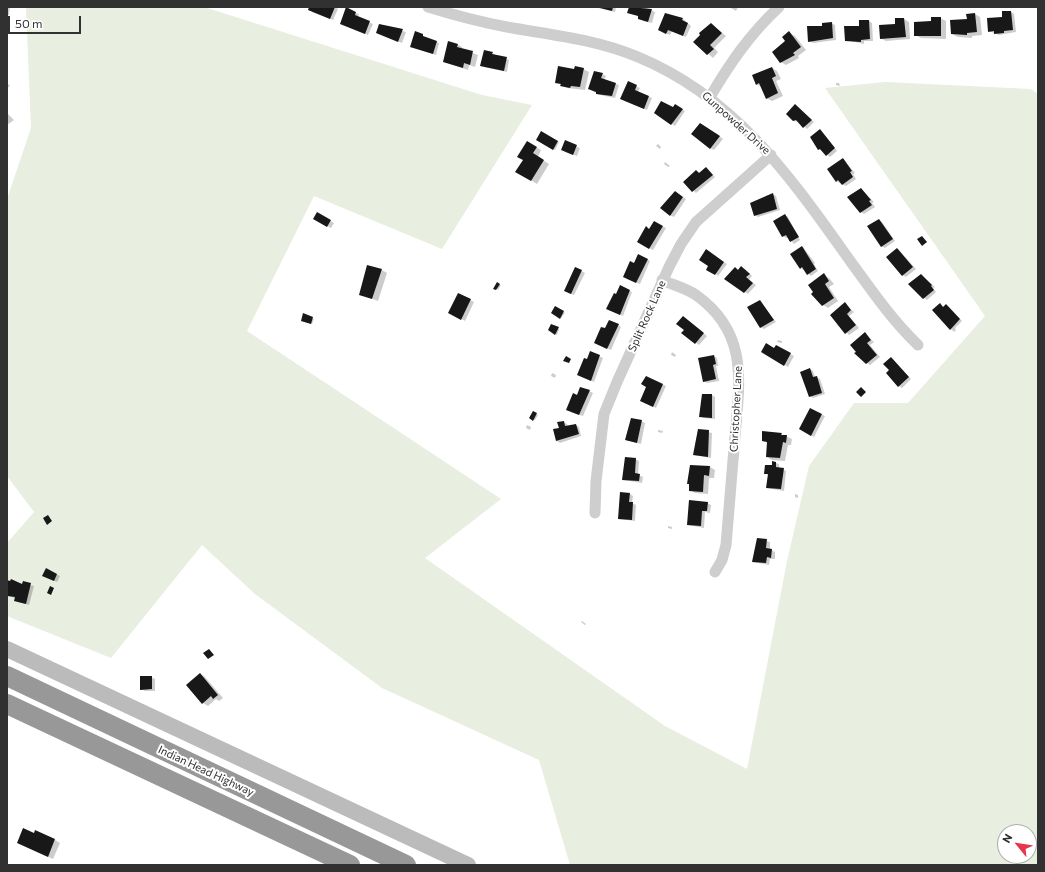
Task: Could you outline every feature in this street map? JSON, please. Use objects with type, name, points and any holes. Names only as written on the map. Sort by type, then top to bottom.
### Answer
[{"type":"highway","name":"Indian Head Highway","points":[[7,676],[406,865]]},
{"type":"highway","points":[[7,704],[350,865]]},
{"type":"street","name":"Gunpowder Drive","points":[[428,7],[470,19],[577,39],[621,50],[667,70],[710,97],[771,155],[875,296],[918,345]]},
{"type":"street","points":[[710,97],[727,67],[744,44],[779,7]]},
{"type":"street","name":"Split Rock Lane","points":[[595,513],[596,481],[604,414],[662,280],[681,244],[696,222],[771,155]]},
{"type":"street","name":"Christopher Lane","points":[[662,280],[694,294],[709,306],[721,320],[730,335],[737,351],[740,366],[739,397],[726,545],[722,560],[715,572]]},
{"type":"street","points":[[7,649],[468,865]]},
{"type":"shaded area","points":[[26,7],[204,7],[482,95],[532,105],[442,249],[314,196],[247,331],[501,499],[425,558],[665,726],[747,769],[787,561],[809,466],[854,403],[908,403],[985,316],[825,88],[885,82],[1031,89],[1038,94],[1038,865],[570,865],[539,760],[382,688],[255,594],[202,545],[111,658],[7,616],[7,543],[34,512],[7,476],[7,199],[31,128]]},
{"type":"building","points":[[309,7],[335,7],[330,19],[308,10]]},
{"type":"building","points":[[346,7],[356,12],[355,15],[370,21],[365,34],[340,24]]},
{"type":"building","points":[[596,7],[613,7],[612,11]]},
{"type":"building","points":[[629,7],[652,9],[648,22],[638,19],[638,16],[627,13]]},
{"type":"building","points":[[1002,11],[1011,11],[1013,30],[994,34],[994,31],[988,32],[987,18],[1002,17]]},
{"type":"building","points":[[665,13],[683,18],[682,20],[688,23],[683,36],[668,30],[666,34],[658,30]]},
{"type":"building","points":[[975,13],[977,32],[967,33],[967,35],[951,34],[950,20],[967,19],[966,14]]},
{"type":"building","points":[[931,17],[941,17],[941,36],[914,36],[914,22],[931,21]]},
{"type":"building","points":[[895,18],[904,18],[906,37],[880,39],[879,25],[895,24]]},
{"type":"building","points":[[859,20],[869,20],[870,39],[861,40],[861,42],[845,41],[844,26],[859,26]]},
{"type":"building","points":[[832,22],[833,38],[808,42],[807,26],[822,26],[822,23]]},
{"type":"building","points":[[711,23],[722,33],[710,45],[714,49],[707,55],[693,42],[700,35],[699,33]]},
{"type":"building","points":[[379,24],[403,29],[398,42],[376,33]]},
{"type":"building","points":[[415,31],[423,34],[423,36],[437,41],[433,54],[410,47]]},
{"type":"building","points":[[789,31],[801,47],[793,53],[795,55],[780,63],[772,52],[785,41],[782,37]]},
{"type":"building","points":[[448,41],[458,44],[457,47],[473,51],[470,65],[464,63],[463,68],[443,62]]},
{"type":"building","points":[[484,50],[493,52],[492,54],[507,57],[504,71],[480,66]]},
{"type":"building","points":[[558,66],[574,69],[575,66],[584,68],[580,87],[571,86],[570,88],[560,86],[561,84],[555,83]]},
{"type":"building","points":[[772,67],[776,76],[772,78],[778,93],[766,99],[759,83],[756,85],[752,75]]},
{"type":"building","points":[[594,71],[603,73],[601,78],[616,83],[612,96],[596,94],[596,92],[588,89]]},
{"type":"building","points":[[628,81],[637,85],[635,90],[649,96],[644,109],[620,99]]},
{"type":"building","points":[[661,101],[673,107],[675,104],[683,109],[671,125],[654,113]]},
{"type":"building","points":[[795,104],[812,120],[803,128],[796,120],[793,121],[786,114]]},
{"type":"building","points":[[700,123],[720,136],[710,149],[691,134]]},
{"type":"building","points":[[820,129],[835,148],[826,156],[820,149],[818,150],[810,137]]},
{"type":"building","points":[[541,131],[558,141],[553,150],[536,140]]},
{"type":"building","points":[[565,140],[577,145],[573,155],[561,150]]},
{"type":"building","points":[[527,141],[537,147],[533,153],[544,160],[531,181],[515,172],[523,160],[517,157]]},
{"type":"building","points":[[843,158],[852,171],[850,172],[853,177],[842,185],[838,180],[836,182],[827,169]]},
{"type":"building","points":[[706,167],[713,175],[692,192],[683,182],[696,170],[699,173]]},
{"type":"building","points":[[861,188],[871,200],[869,201],[872,205],[860,213],[847,197]]},
{"type":"building","points":[[675,191],[683,197],[670,216],[660,208]]},
{"type":"building","points":[[773,193],[777,209],[754,216],[750,203]]},
{"type":"building","points":[[317,212],[331,220],[327,227],[313,219]]},
{"type":"building","points":[[785,214],[799,237],[790,242],[786,235],[782,237],[773,221]]},
{"type":"building","points":[[879,219],[893,239],[881,247],[867,226]]},
{"type":"building","points":[[654,221],[663,226],[649,249],[637,242],[646,226],[649,229]]},
{"type":"building","points":[[922,236],[927,242],[922,246],[917,239]]},
{"type":"building","points":[[802,246],[816,269],[807,275],[802,267],[800,269],[790,254]]},
{"type":"building","points":[[897,248],[913,267],[902,276],[886,257]]},
{"type":"building","points":[[706,249],[724,262],[715,275],[706,270],[708,266],[699,260]]},
{"type":"building","points":[[638,254],[648,259],[636,283],[623,277],[630,261],[634,263]]},
{"type":"building","points":[[367,265],[382,269],[372,299],[359,295]]},
{"type":"building","points":[[741,266],[750,274],[746,277],[753,283],[744,293],[724,279],[735,267],[738,270]]},
{"type":"building","points":[[575,267],[582,270],[571,294],[564,291]]},
{"type":"building","points":[[824,273],[829,281],[825,284],[834,298],[822,306],[811,294],[813,292],[808,285]]},
{"type":"building","points":[[921,274],[932,285],[931,286],[934,290],[923,299],[908,284]]},
{"type":"building","points":[[497,282],[500,284],[496,290],[493,289]]},
{"type":"building","points":[[620,285],[630,290],[620,315],[606,309]]},
{"type":"building","points":[[458,293],[471,299],[461,320],[448,313]]},
{"type":"building","points":[[760,300],[774,320],[760,328],[747,307]]},
{"type":"building","points":[[845,302],[851,310],[847,314],[856,325],[845,334],[830,315]]},
{"type":"building","points":[[940,303],[943,307],[946,304],[960,319],[950,330],[932,310]]},
{"type":"building","points":[[555,306],[564,311],[560,319],[551,313]]},
{"type":"building","points":[[303,313],[313,317],[311,324],[301,321]]},
{"type":"building","points":[[683,316],[704,333],[695,344],[681,333],[684,330],[676,324]]},
{"type":"building","points":[[609,320],[619,324],[607,349],[594,343],[601,327],[605,328]]},
{"type":"building","points":[[551,324],[559,327],[555,335],[548,330]]},
{"type":"building","points":[[865,332],[871,340],[867,343],[877,355],[866,364],[854,353],[856,352],[850,345]]},
{"type":"building","points":[[766,343],[774,348],[776,345],[791,353],[784,366],[761,352]]},
{"type":"building","points":[[590,351],[600,355],[591,381],[577,375],[584,358],[587,359]]},
{"type":"building","points":[[714,355],[716,364],[713,365],[716,379],[703,382],[698,358]]},
{"type":"building","points":[[566,356],[571,359],[569,363],[563,361]]},
{"type":"building","points":[[891,357],[909,377],[898,387],[886,373],[889,370],[883,364]]},
{"type":"building","points":[[810,368],[813,377],[817,376],[822,393],[809,397],[800,372]]},
{"type":"building","points":[[646,376],[663,384],[653,407],[640,401],[646,387],[641,384]]},
{"type":"building","points":[[580,387],[590,390],[579,415],[566,410],[573,393],[577,395]]},
{"type":"building","points":[[861,387],[866,392],[861,397],[856,392]]},
{"type":"building","points":[[702,394],[712,394],[712,418],[699,417]]},
{"type":"building","points":[[810,408],[822,414],[811,436],[799,429]]},
{"type":"building","points":[[533,411],[537,413],[533,421],[529,418]]},
{"type":"building","points":[[631,418],[642,420],[637,443],[625,440]]},
{"type":"building","points":[[564,421],[565,426],[576,424],[579,434],[556,441],[553,429],[559,428],[557,422]]},
{"type":"building","points":[[698,429],[709,430],[708,457],[693,455]]},
{"type":"building","points":[[762,431],[787,435],[786,443],[783,442],[780,458],[766,457],[767,442],[762,441]]},
{"type":"building","points":[[625,457],[636,458],[635,473],[640,474],[639,481],[622,480]]},
{"type":"building","points":[[772,461],[776,462],[776,467],[784,468],[781,489],[766,488],[768,474],[764,474],[765,465],[772,465]]},
{"type":"building","points":[[690,465],[710,466],[709,476],[704,475],[703,492],[689,491],[689,484],[687,484]]},
{"type":"building","points":[[620,492],[630,493],[629,502],[633,502],[632,520],[618,519]]},
{"type":"building","points":[[689,500],[708,502],[707,511],[702,511],[701,526],[687,525]]},
{"type":"building","points":[[48,515],[52,521],[47,525],[43,518]]},
{"type":"building","points":[[757,538],[767,539],[766,548],[772,549],[771,558],[767,557],[766,563],[752,562]]},
{"type":"building","points":[[46,568],[57,574],[54,581],[42,576]]},
{"type":"building","points":[[11,579],[22,584],[23,581],[31,583],[26,604],[14,601],[15,597],[7,596],[7,580],[10,581]]},
{"type":"building","points":[[50,586],[54,588],[51,595],[47,593]]},
{"type":"building","points":[[209,649],[214,655],[208,659],[203,653]]},
{"type":"building","points":[[200,673],[218,695],[213,699],[211,696],[202,704],[186,685]]},
{"type":"building","points":[[140,676],[152,676],[152,689],[140,690]]},
{"type":"building","points":[[23,828],[34,833],[35,830],[55,839],[48,857],[17,843]]}]
